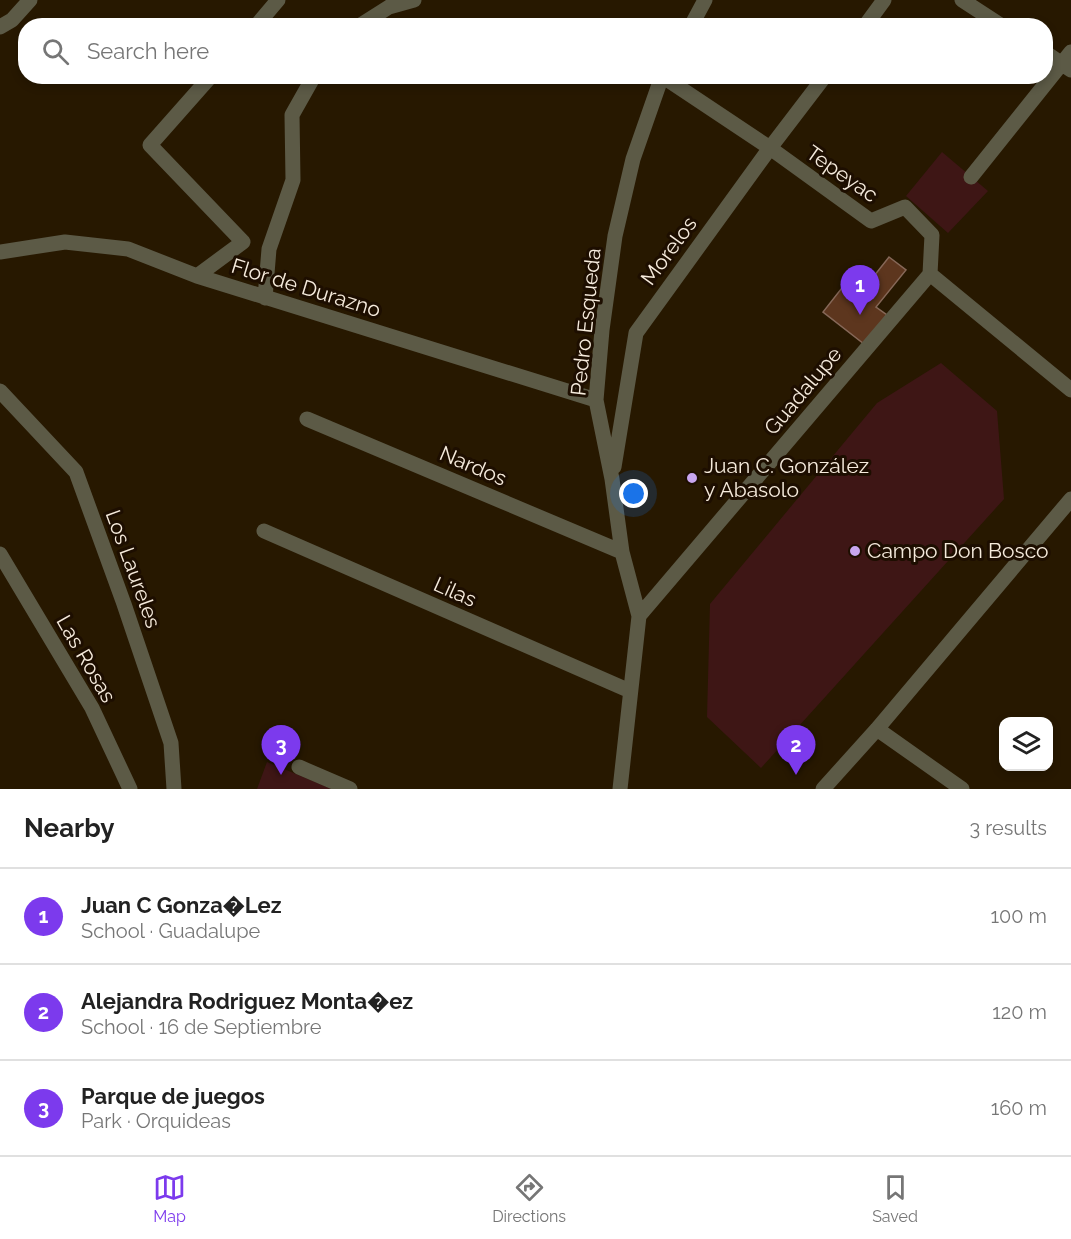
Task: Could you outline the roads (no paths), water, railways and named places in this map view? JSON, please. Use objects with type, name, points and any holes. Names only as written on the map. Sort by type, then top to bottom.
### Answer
[{"type":"street","points":[[0,27],[12,20],[30,0]]},
{"type":"street","points":[[263,18],[278,0]]},
{"type":"street","points":[[372,18],[389,7],[414,0]]},
{"type":"street","points":[[695,18],[705,0]]},
{"type":"street","points":[[871,18],[885,0]]},
{"type":"street","points":[[962,0],[990,18]]},
{"type":"street","points":[[1053,56],[1068,62],[1053,80]]},
{"type":"street","points":[[204,84],[150,145],[243,242],[269,249]]},
{"type":"street","points":[[265,298],[269,249],[293,180],[292,115],[309,84]]},
{"type":"street","name":"Pedro Esqueda","points":[[620,789],[639,616],[622,552],[612,479],[597,400],[602,330],[615,236],[633,159],[659,84]]},
{"type":"street","name":"Tepeyac","points":[[674,84],[770,148],[871,221],[905,207],[932,235],[930,274]]},
{"type":"street","name":"Morelos","points":[[612,479],[636,333],[819,84]]},
{"type":"street","points":[[971,177],[1049,84]]},
{"type":"street","name":"Flor de Durazno","points":[[0,252],[64,242],[128,249],[197,276],[265,298],[597,400]]},
{"type":"street","points":[[197,276],[243,242]]},
{"type":"street","points":[[930,274],[1071,390]]},
{"type":"street","name":"Guadalupe","points":[[639,616],[930,274]]},
{"type":"street","name":"Los Laureles","points":[[0,391],[76,472],[171,743],[174,789]]},
{"type":"street","name":"Nardos","points":[[307,419],[622,552]]},
{"type":"street","points":[[824,789],[1071,500]]},
{"type":"street","name":"Lilas","points":[[264,531],[630,691]]},
{"type":"street","name":"Las Rosas","points":[[0,554],[92,708],[130,789]]},
{"type":"street","points":[[877,729],[962,789]]},
{"type":"street","points":[[299,767],[350,789]]},
{"type":"place","name":"Juan C Gonza�Lez","points":[[860,315]]},
{"type":"place","name":"Juan C. González y Abasolo","points":[[692,478]]},
{"type":"place","name":"Campo Don Bosco","points":[[855,551]]},
{"type":"place","name":"Parque de juegos","points":[[281,775]]},
{"type":"place","name":"Alejandra Rodriguez Monta�ez","points":[[796,775]]}]
